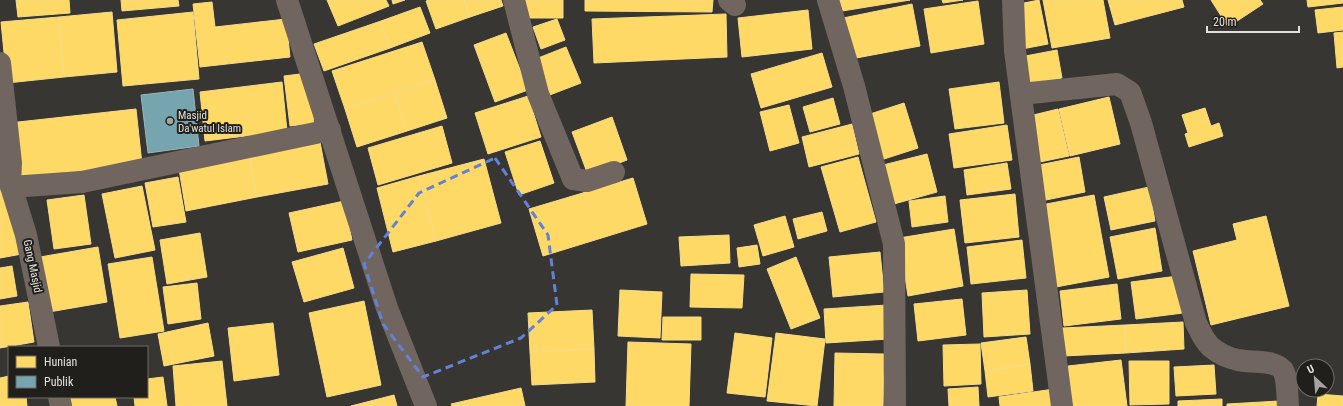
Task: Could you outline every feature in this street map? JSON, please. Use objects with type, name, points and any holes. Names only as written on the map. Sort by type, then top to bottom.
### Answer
[{"type":"street","points":[[287,0],[387,308],[426,406]]},
{"type":"street","points":[[514,0],[538,94],[573,179],[586,181],[614,172]]},
{"type":"street","points":[[828,0],[854,86],[894,244],[895,406]]},
{"type":"street","points":[[1013,0],[1015,51],[1062,406]]},
{"type":"street","name":"Gang Masjid","points":[[0,63],[11,162],[11,187],[26,235],[49,346]]},
{"type":"street","points":[[1021,94],[1117,84],[1130,92],[1141,123],[1196,323],[1202,335],[1209,346],[1223,355],[1239,360],[1260,361],[1280,368],[1284,372],[1288,406]]},
{"type":"street","points":[[11,187],[82,182],[330,130]]},
{"type":"highlighted area","points":[[495,158],[548,235],[557,305],[521,338],[423,377],[383,324],[364,264],[419,193]]},
{"type":"building: Hunian","points":[[16,0],[69,0],[70,13],[18,17]]},
{"type":"building: Hunian","points":[[121,0],[178,0],[179,6],[122,11]]},
{"type":"building: Hunian","points":[[327,0],[386,0],[389,6],[338,26]]},
{"type":"building: Hunian","points":[[392,0],[405,0],[393,4]]},
{"type":"building: Hunian","points":[[464,0],[470,17],[436,29],[426,1]]},
{"type":"building: Hunian","points":[[464,0],[501,0],[503,6],[470,17]]},
{"type":"building: Hunian","points":[[522,0],[563,0],[563,18],[521,18]]},
{"type":"building: Hunian","points":[[585,0],[713,0],[712,12],[585,11]]},
{"type":"building: Hunian","points":[[834,0],[910,0],[836,12]]},
{"type":"building: Hunian","points":[[942,0],[963,0],[943,3]]},
{"type":"building: Hunian","points":[[1039,0],[1048,44],[1022,49],[1014,5]]},
{"type":"building: Hunian","points":[[1043,0],[1103,0],[1110,38],[1052,48]]},
{"type":"building: Hunian","points":[[1108,0],[1182,0],[1184,7],[1115,25]]},
{"type":"building: Hunian","points":[[1211,0],[1260,0],[1263,4],[1228,27]]},
{"type":"building: Hunian","points":[[1307,0],[1343,0],[1343,3],[1308,7]]},
{"type":"building: Hunian","points":[[978,1],[984,44],[931,53],[924,9]]},
{"type":"building: Hunian","points":[[212,2],[215,27],[286,19],[290,57],[200,67],[193,4]]},
{"type":"building: Hunian","points":[[912,4],[920,46],[851,59],[843,18]]},
{"type":"building: Hunian","points":[[420,7],[430,33],[390,48],[381,21]]},
{"type":"building: Hunian","points":[[1343,7],[1343,30],[1318,33],[1315,10]]},
{"type":"building: Hunian","points":[[808,10],[812,49],[742,57],[738,18]]},
{"type":"building: Hunian","points":[[112,12],[117,72],[64,77],[59,17]]},
{"type":"building: Hunian","points":[[193,12],[199,79],[123,86],[117,20]]},
{"type":"building: Hunian","points":[[726,14],[727,57],[594,63],[592,19]]},
{"type":"building: Hunian","points":[[59,17],[64,77],[7,83],[1,22]]},
{"type":"building: Hunian","points":[[557,19],[565,40],[541,49],[533,27]]},
{"type":"building: Hunian","points":[[381,21],[390,48],[324,71],[314,44]]},
{"type":"building: Hunian","points":[[1343,32],[1343,67],[1337,68],[1334,33]]},
{"type":"building: Hunian","points":[[506,33],[528,90],[495,102],[474,45]]},
{"type":"building: Hunian","points":[[422,42],[435,80],[345,109],[332,71]]},
{"type":"building: Hunian","points":[[566,47],[581,83],[547,96],[533,60]]},
{"type":"building: Hunian","points":[[1057,50],[1062,78],[1026,85],[1020,57]]},
{"type":"building: Hunian","points":[[822,53],[832,87],[761,108],[751,74]]},
{"type":"building: Hunian","points":[[308,73],[314,123],[290,126],[284,76]]},
{"type":"building: Hunian","points":[[435,80],[447,118],[407,131],[395,93]]},
{"type":"building: Hunian","points":[[282,82],[287,131],[205,141],[200,92]]},
{"type":"building: Hunian","points":[[999,82],[1004,123],[955,129],[949,89]]},
{"type":"building: Hunian","points":[[395,93],[407,131],[357,147],[345,109]]},
{"type":"building: Hunian","points":[[528,96],[541,137],[488,154],[475,113]]},
{"type":"building: Hunian","points":[[1109,97],[1120,144],[1070,156],[1059,109]]},
{"type":"building: Hunian","points":[[833,98],[840,124],[810,132],[803,107]]},
{"type":"building: Hunian","points":[[904,103],[918,148],[878,161],[864,116]]},
{"type":"building: Hunian","points":[[789,105],[799,143],[770,151],[760,112]]},
{"type":"building: Hunian","points":[[1205,108],[1211,126],[1219,123],[1223,136],[1189,147],[1185,134],[1188,133],[1182,115]]},
{"type":"building: Hunian","points":[[136,109],[142,164],[14,178],[9,123]]},
{"type":"building: Hunian","points":[[1058,109],[1069,156],[1035,163],[1025,117]]},
{"type":"building: Hunian","points":[[612,117],[627,160],[588,175],[572,132]]},
{"type":"building: Hunian","points":[[852,124],[859,154],[809,167],[802,137]]},
{"type":"building: Hunian","points":[[1007,125],[1012,160],[954,168],[949,134]]},
{"type":"building: Hunian","points":[[442,126],[452,163],[378,185],[368,148]]},
{"type":"building: Hunian","points":[[540,141],[554,183],[519,195],[505,152]]},
{"type":"building: Hunian","points":[[320,142],[328,184],[257,197],[249,156]]},
{"type":"building: Hunian","points":[[0,150],[22,254],[0,258]]},
{"type":"building: Hunian","points":[[927,154],[937,192],[894,204],[883,165]]},
{"type":"building: Hunian","points":[[249,156],[257,197],[186,211],[179,169]]},
{"type":"building: Hunian","points":[[858,157],[876,222],[840,232],[821,167]]},
{"type":"building: Hunian","points":[[1079,157],[1085,192],[1041,201],[1034,166]]},
{"type":"building: Hunian","points":[[484,159],[501,223],[436,241],[419,176]]},
{"type":"building: Hunian","points":[[1007,163],[1011,189],[967,195],[964,170]]},
{"type":"building: Hunian","points":[[419,176],[436,241],[393,252],[377,188]]},
{"type":"building: Hunian","points":[[178,177],[186,222],[153,227],[145,183]]},
{"type":"building: Hunian","points":[[633,178],[647,224],[543,256],[529,209]]},
{"type":"building: Hunian","points":[[142,186],[155,250],[115,258],[102,194]]},
{"type":"building: Hunian","points":[[1149,187],[1155,221],[1111,230],[1104,197]]},
{"type":"building: Hunian","points":[[1015,194],[1019,237],[965,243],[960,200]]},
{"type":"building: Hunian","points":[[84,195],[91,244],[54,249],[47,200]]},
{"type":"building: Hunian","points":[[1094,195],[1109,277],[1056,287],[1041,205]]},
{"type":"building: Hunian","points":[[945,196],[948,222],[912,227],[909,201]]},
{"type":"building: Hunian","points":[[344,201],[352,240],[298,252],[289,213]]},
{"type":"building: Hunian","points":[[822,212],[827,231],[798,239],[793,219]]},
{"type":"building: Hunian","points":[[785,216],[794,247],[763,256],[754,225]]},
{"type":"building: Hunian","points":[[1266,216],[1289,306],[1211,325],[1193,251],[1237,240],[1233,224]]},
{"type":"building: Hunian","points":[[1155,228],[1162,271],[1118,279],[1110,237]]},
{"type":"building: Hunian","points":[[954,229],[963,286],[908,296],[899,238]]},
{"type":"building: Hunian","points":[[200,233],[207,277],[167,284],[160,240]]},
{"type":"building: Hunian","points":[[729,235],[730,263],[681,266],[679,237]]},
{"type":"building: Hunian","points":[[1022,240],[1026,278],[971,284],[967,247]]},
{"type":"building: Hunian","points":[[757,245],[760,264],[739,267],[737,248]]},
{"type":"building: Hunian","points":[[98,247],[107,302],[49,312],[40,257]]},
{"type":"building: Hunian","points":[[343,248],[354,288],[304,302],[292,262]]},
{"type":"building: Hunian","points":[[880,252],[884,292],[833,297],[829,257]]},
{"type":"building: Hunian","points":[[152,257],[164,331],[120,338],[108,264]]},
{"type":"building: Hunian","points":[[796,257],[820,318],[791,329],[767,269]]},
{"type":"building: Hunian","points":[[12,266],[17,296],[0,299],[0,268]]},
{"type":"building: Hunian","points":[[691,274],[744,275],[742,308],[690,307]]},
{"type":"building: Hunian","points":[[1178,276],[1183,313],[1136,319],[1131,282]]},
{"type":"building: Hunian","points":[[197,283],[201,319],[168,324],[163,287]]},
{"type":"building: Hunian","points":[[1117,284],[1121,319],[1064,326],[1060,291]]},
{"type":"building: Hunian","points":[[620,290],[662,292],[660,338],[618,336]]},
{"type":"building: Hunian","points":[[1027,290],[1030,334],[984,337],[982,293]]},
{"type":"building: Hunian","points":[[962,299],[966,335],[918,341],[914,304]]},
{"type":"building: Hunian","points":[[364,301],[381,385],[327,397],[309,313]]},
{"type":"building: Hunian","points":[[28,302],[34,342],[0,348],[0,306]]},
{"type":"building: Hunian","points":[[887,305],[889,339],[826,343],[824,309]]},
{"type":"building: Hunian","points":[[592,310],[594,349],[530,352],[528,313]]},
{"type":"building: Hunian","points":[[663,317],[701,317],[701,340],[662,340]]},
{"type":"building: Hunian","points":[[1183,322],[1184,349],[1126,353],[1125,325]]},
{"type":"building: Hunian","points":[[208,323],[214,356],[164,366],[158,334]]},
{"type":"building: Hunian","points":[[273,323],[279,375],[234,381],[228,328]]},
{"type":"building: Hunian","points":[[1125,325],[1126,353],[1063,356],[1062,328]]},
{"type":"building: Hunian","points":[[735,333],[772,338],[765,397],[727,393]]},
{"type":"building: Hunian","points":[[776,333],[825,339],[817,406],[767,401]]},
{"type":"building: Hunian","points":[[1026,337],[1030,364],[985,371],[981,343]]},
{"type":"building: Hunian","points":[[628,342],[691,344],[689,406],[626,406]]},
{"type":"building: Hunian","points":[[980,344],[981,384],[944,386],[943,345]]},
{"type":"building: Hunian","points":[[594,349],[595,382],[532,385],[530,352]]},
{"type":"building: Hunian","points":[[835,353],[884,354],[883,406],[834,406]]},
{"type":"building: Hunian","points":[[1121,360],[1127,406],[1072,406],[1068,366]]},
{"type":"building: Hunian","points":[[222,361],[227,406],[176,406],[173,366]]},
{"type":"building: Hunian","points":[[1129,361],[1169,361],[1169,404],[1130,405]]},
{"type":"building: Hunian","points":[[1030,364],[1033,391],[988,397],[985,371]]},
{"type":"building: Hunian","points":[[1214,365],[1216,394],[1176,396],[1174,367]]},
{"type":"building: Hunian","points":[[8,376],[8,398],[26,398],[27,406],[0,406],[0,378]]},
{"type":"building: Hunian","points":[[163,377],[167,406],[135,406],[134,398],[148,398],[148,379]]},
{"type":"building: Hunian","points":[[978,387],[979,406],[949,406],[948,389]]},
{"type":"building: Hunian","points":[[521,388],[525,406],[452,406],[451,404]]},
{"type":"building: Hunian","points":[[1054,389],[1056,406],[1000,406],[999,397]]},
{"type":"building: Hunian","points":[[394,395],[397,406],[351,406]]},
{"type":"building: Hunian","points":[[1335,395],[1343,396],[1343,406],[1317,406],[1318,398],[1335,398]]},
{"type":"building: Hunian","points":[[65,398],[115,398],[117,406],[67,406]]},
{"type":"building: Hunian","points":[[1222,399],[1222,406],[1178,406],[1178,401]]},
{"type":"building: Hunian","points":[[1279,401],[1280,406],[1227,406],[1227,404]]},
{"type":"building: Publik","name":"Masjid Da'watul Islam","points":[[193,89],[199,146],[148,153],[141,95]]},
{"type":"place","name":"Masjid Da'watul Islam","points":[[170,121]]}]
